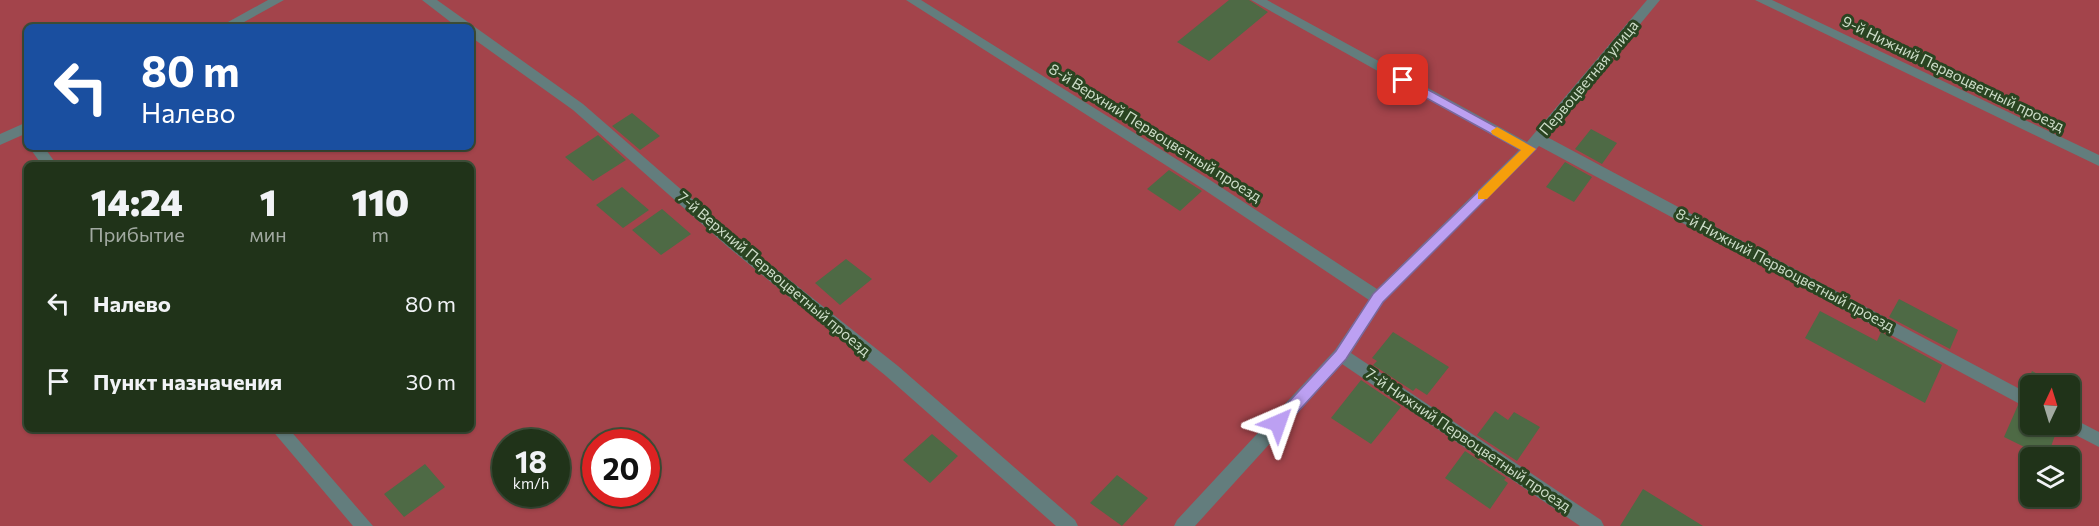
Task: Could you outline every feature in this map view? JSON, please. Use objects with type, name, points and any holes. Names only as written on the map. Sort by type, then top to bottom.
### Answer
[{"type":"lane","points":[[231,24],[278,0]]},
{"type":"lane","points":[[428,0],[462,24]]},
{"type":"lane","name":"8-й Верхний Первоцветный проезд","points":[[912,0],[1090,114],[1276,227],[1378,298]]},
{"type":"lane","name":"8-й Нижний Первоцветный проезд","points":[[1257,0],[1533,144],[1824,290],[2020,397]]},
{"type":"lane","name":"Первоцветная улица","points":[[1184,526],[1341,355],[1378,298],[1533,144],[1654,0]]},
{"type":"lane","name":"9-й Нижний Первоцветный проезд","points":[[1761,0],[2099,161]]},
{"type":"lane","name":"7-й Верхний Первоцветный проезд","points":[[474,33],[578,107],[733,243],[892,371],[1069,526]]},
{"type":"lane","points":[[0,140],[24,130]]},
{"type":"lane","points":[[38,150],[48,162]]},
{"type":"lane","name":"7-й Нижний Первоцветный проезд","points":[[1341,355],[1594,526]]},
{"type":"lane","points":[[2080,430],[2099,440]]},
{"type":"lane","points":[[282,432],[364,526]]},
{"type":"shaded area","points":[[0,0],[2099,0],[2099,526],[0,526]]},
{"type":"building","points":[[1229,0],[1249,0],[1268,12],[1209,61],[1177,42]]},
{"type":"building","points":[[632,113],[660,136],[640,150],[612,126]]},
{"type":"building","points":[[1591,129],[1617,143],[1602,164],[1575,149]]},
{"type":"building","points":[[598,135],[626,160],[593,181],[565,157]]},
{"type":"building","points":[[1565,162],[1592,177],[1574,202],[1546,187]]},
{"type":"building","points":[[1169,170],[1202,191],[1180,211],[1147,189]]},
{"type":"building","points":[[622,187],[649,210],[623,228],[596,205]]},
{"type":"building","points":[[662,209],[691,234],[661,255],[632,230]]},
{"type":"building","points":[[846,259],[872,279],[840,305],[815,283]]},
{"type":"building","points":[[1899,299],[1958,330],[1950,349],[1889,317]]},
{"type":"building","points":[[1820,311],[1877,341],[1881,332],[1942,365],[1925,403],[1805,338]]},
{"type":"building","points":[[1393,332],[1449,367],[1427,395],[1416,388],[1413,391],[1373,365],[1377,361],[1372,358]]},
{"type":"building","points":[[1361,380],[1401,407],[1371,444],[1331,418]]},
{"type":"building","points":[[2018,405],[2020,406],[2020,435],[2055,435],[2051,447],[2024,447],[2004,437]]},
{"type":"building","points":[[1495,411],[1508,420],[1514,412],[1540,427],[1517,461],[1477,435]]},
{"type":"building","points":[[932,434],[958,456],[930,483],[903,460]]},
{"type":"building","points":[[1465,451],[1506,478],[1504,480],[1508,483],[1490,509],[1445,478]]},
{"type":"building","points":[[425,464],[445,487],[404,517],[384,494]]},
{"type":"building","points":[[1117,475],[1148,498],[1122,526],[1090,503]]},
{"type":"building","points":[[1643,489],[1703,526],[1620,526]]},
{"type":"slow traffic","points":[[1482,195],[1529,149],[1497,131]]},
{"type":"route","points":[[1278,423],[1341,355],[1378,298],[1529,149],[1403,80]]}]
